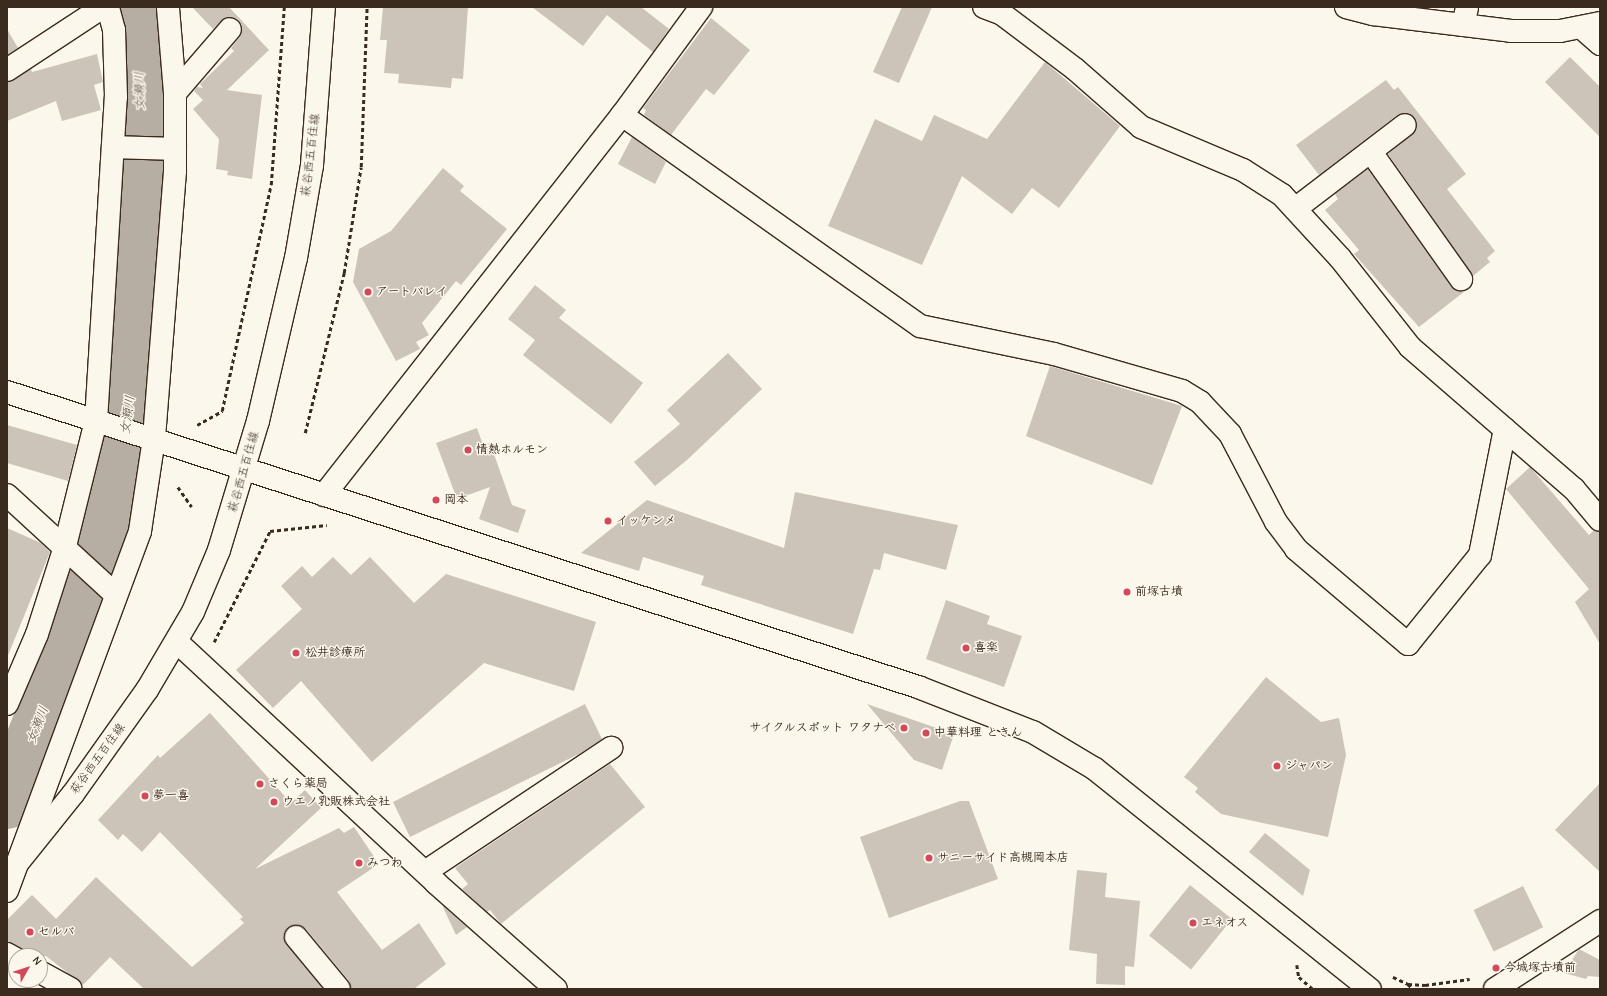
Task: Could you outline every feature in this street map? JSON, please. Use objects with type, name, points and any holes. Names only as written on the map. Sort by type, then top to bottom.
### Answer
[{"type":"street","points":[[7,70],[103,7]]},
{"type":"street","points":[[7,704],[37,634],[68,553],[102,422],[119,148],[114,30],[108,7]]},
{"type":"street","points":[[7,891],[12,870],[140,531],[149,437],[156,415],[169,149],[175,93],[168,7]]},
{"type":"street","name":"萩谷西五百住線","points":[[12,870],[106,749],[177,642],[220,550],[244,471],[294,265],[312,165],[324,7]]},
{"type":"street","points":[[324,494],[622,115],[701,7]]},
{"type":"street","points":[[984,7],[1002,14],[1075,69],[1141,126],[1243,170],[1282,195],[1340,258],[1410,347],[1574,489],[1600,520]]},
{"type":"street","points":[[1346,7],[1373,14],[1465,16],[1511,31],[1592,26],[1600,44]]},
{"type":"street","points":[[175,93],[230,29]]},
{"type":"street","points":[[622,115],[920,326],[1054,354],[1182,391],[1200,402],[1230,434],[1276,522],[1296,550],[1408,644],[1480,555],[1505,429]]},
{"type":"street","points":[[1295,209],[1405,125]]},
{"type":"street","points":[[119,148],[169,149]]},
{"type":"street","points":[[1371,152],[1461,279]]},
{"type":"street","points":[[7,392],[149,437],[244,471],[324,494],[918,687],[1033,732],[1095,769],[1370,989]]},
{"type":"street","points":[[7,495],[68,553],[115,594]]},
{"type":"street","points":[[177,642],[425,872],[556,989]]},
{"type":"street","points":[[425,872],[611,748]]},
{"type":"street","points":[[1496,989],[1600,921]]},
{"type":"street","points":[[296,937],[339,989]]},
{"type":"street","points":[[48,976],[71,989]]},
{"type":"path","points":[[156,415],[197,425],[222,411],[271,185],[284,7]]},
{"type":"path","points":[[305,433],[344,273],[361,167],[367,7]]},
{"type":"path","points":[[178,487],[192,507]]},
{"type":"path","points":[[200,662],[214,643],[270,531],[327,525]]},
{"type":"path","points":[[1296,961],[1299,977],[1314,989]]},
{"type":"path","points":[[1408,984],[1413,989]]},
{"type":"building","points":[[192,7],[229,7],[269,50],[227,90],[262,95],[252,179],[227,175],[228,171],[216,169],[219,139],[193,109],[203,100],[194,91],[197,87],[203,88],[200,84],[234,51],[231,48],[240,37],[242,25],[238,19],[226,17],[213,29]]},
{"type":"building","points":[[383,7],[468,7],[463,79],[452,78],[451,88],[398,83],[399,74],[384,73],[387,40],[380,40]]},
{"type":"building","points":[[532,7],[641,7],[669,29],[653,52],[607,15],[583,46]]},
{"type":"building","points":[[902,7],[932,7],[899,83],[873,72]]},
{"type":"building","points":[[711,18],[750,50],[714,95],[706,89],[671,135],[644,115],[646,110],[643,108]]},
{"type":"building","points":[[7,29],[18,48],[7,55]]},
{"type":"building","points":[[97,54],[103,82],[94,85],[101,110],[62,121],[56,101],[7,121],[7,82],[31,69],[32,72]]},
{"type":"building","points":[[1570,57],[1600,87],[1600,137],[1545,82]]},
{"type":"building","points":[[1045,62],[1120,126],[1059,208],[1032,188],[1012,214],[962,176],[922,265],[828,226],[875,119],[922,141],[934,115],[987,139]]},
{"type":"building","points":[[1386,80],[1394,90],[1398,87],[1466,174],[1447,189],[1495,251],[1487,258],[1490,262],[1473,276],[1388,154],[1416,130],[1417,123],[1410,114],[1397,115],[1319,175],[1296,145]]},
{"type":"building","points":[[632,137],[666,162],[655,184],[618,164]]},
{"type":"building","points":[[443,168],[464,186],[460,191],[507,229],[461,285],[456,281],[422,323],[429,335],[416,342],[420,349],[396,361],[353,282],[359,249],[391,231]]},
{"type":"building","points":[[1368,169],[1451,286],[1456,290],[1465,291],[1419,327],[1354,254],[1359,250],[1325,210],[1338,199],[1335,194]]},
{"type":"building","points":[[535,285],[566,310],[559,318],[643,383],[611,424],[523,355],[535,340],[508,319]]},
{"type":"building","points":[[728,353],[762,389],[687,460],[655,486],[634,462],[680,424],[667,410]]},
{"type":"building","points":[[1050,366],[1182,406],[1152,485],[1026,436]]},
{"type":"building","points":[[7,425],[77,445],[68,481],[7,463]]},
{"type":"building","points":[[477,428],[483,445],[490,443],[512,505],[526,510],[518,533],[479,519],[490,487],[457,499],[436,443]]},
{"type":"building","points":[[1530,467],[1589,535],[1594,530],[1600,532],[1600,644],[1575,602],[1589,589],[1506,489]]},
{"type":"building","points":[[795,492],[958,525],[946,570],[884,553],[880,570],[874,569],[853,634],[701,585],[704,576],[643,557],[639,571],[581,553],[647,500],[784,548]]},
{"type":"building","points":[[7,528],[41,543],[50,552],[7,658]]},
{"type":"building","points":[[333,557],[351,575],[370,557],[414,603],[446,574],[596,622],[574,691],[484,663],[372,762],[301,681],[273,708],[236,670],[302,609],[281,586],[302,566],[312,577]]},
{"type":"building","points":[[946,600],[990,616],[987,624],[1022,636],[1004,687],[926,659]]},
{"type":"building","points":[[1266,677],[1321,722],[1339,718],[1346,755],[1328,837],[1221,814],[1195,792],[1198,788],[1184,777]]},
{"type":"building","points":[[585,704],[602,739],[579,754],[410,837],[393,802]]},
{"type":"building","points":[[867,704],[954,734],[942,770],[914,760]]},
{"type":"building","points":[[210,713],[291,803],[305,790],[321,808],[255,869],[339,828],[344,833],[354,827],[379,864],[337,892],[382,950],[419,923],[446,964],[414,989],[351,989],[349,981],[306,929],[294,925],[284,932],[284,939],[323,989],[144,989],[110,957],[83,985],[48,958],[48,948],[22,948],[7,941],[7,920],[32,895],[56,919],[96,877],[192,967],[244,923],[240,919],[243,917],[160,832],[142,852],[123,834],[118,840],[98,820],[158,755],[160,758]]},
{"type":"building","points":[[610,764],[645,807],[501,924],[490,910],[487,912],[462,889],[468,884],[455,868]]},
{"type":"building","points":[[1600,783],[1600,872],[1555,830]]},
{"type":"building","name":"サニーサイド高槻岡本店","points":[[960,801],[969,801],[998,879],[889,918],[860,837]]},
{"type":"building","points":[[1265,833],[1310,870],[1303,896],[1249,852]]},
{"type":"building","points":[[1077,870],[1107,873],[1105,897],[1140,901],[1134,967],[1125,966],[1125,985],[1096,984],[1097,954],[1069,950]]},
{"type":"building","points":[[1190,885],[1232,919],[1191,969],[1149,936]]},
{"type":"building","points":[[1523,886],[1543,927],[1494,951],[1474,910]]},
{"type":"building","points":[[442,905],[467,927],[456,935]]},
{"type":"building","points":[[1579,949],[1600,960],[1600,977],[1588,976],[1586,979],[1564,973]]},
{"type":"waterway","name":"女瀬川","points":[[7,803],[84,607],[122,460],[132,399],[141,161],[137,7]]},
{"type":"place","name":"アートバレイ","points":[[368,292]]},
{"type":"place","name":"情熱ホルモン","points":[[468,450]]},
{"type":"place","name":"岡本","points":[[436,500]]},
{"type":"place","name":"イッケンメ","points":[[608,521]]},
{"type":"place","name":"前塚古墳","points":[[1127,592]]},
{"type":"place","name":"喜楽","points":[[966,648]]},
{"type":"place","name":"松井診療所","points":[[296,653]]},
{"type":"place","name":"サイクルスポット ワタナベ","points":[[904,728]]},
{"type":"place","name":"中華料理 ときん","points":[[926,733]]},
{"type":"place","name":"ジャパン","points":[[1277,766]]},
{"type":"place","name":"さくら薬局","points":[[260,784]]},
{"type":"place","name":"夢一喜","points":[[145,796]]},
{"type":"place","name":"ウエノ乳販株式会社","points":[[274,802]]},
{"type":"place","name":"サニーサイド高槻岡本店","points":[[929,858]]},
{"type":"place","name":"みつわ","points":[[359,863]]},
{"type":"place","name":"エネオス","points":[[1193,923]]},
{"type":"place","name":"セルバ","points":[[30,932]]},
{"type":"place","name":"今城塚古墳前","points":[[1496,968]]}]
